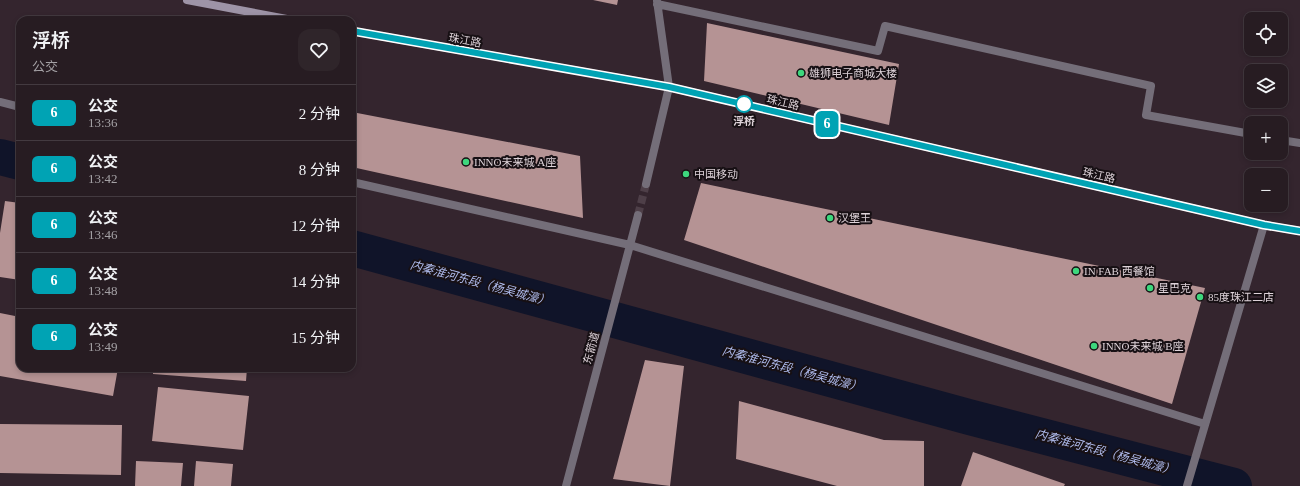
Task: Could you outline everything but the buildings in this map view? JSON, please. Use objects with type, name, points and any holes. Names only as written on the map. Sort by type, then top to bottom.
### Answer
[{"type":"main road","points":[[187,0],[266,16]]},
{"type":"main road","name":"珠江路","points":[[356,32],[669,87],[1264,225],[1300,231]]},
{"type":"street","points":[[646,184],[669,87],[657,2],[878,51],[885,26],[1152,86],[1146,114],[1244,133]]},
{"type":"street","points":[[0,102],[16,106]]},
{"type":"street","points":[[1288,141],[1300,143]]},
{"type":"street","points":[[356,183],[630,245],[1205,424]]},
{"type":"street","name":"东箭道","points":[[566,486],[638,215]]},
{"type":"street","points":[[1187,486],[1264,225]]},
{"type":"waterway","name":"内秦淮河东段（杨吴城濠）","points":[[0,157],[16,161]]},
{"type":"waterway","name":"内秦淮河东段（杨吴城濠）","points":[[356,249],[969,417],[1234,486]]},
{"type":"tunnel","points":[[638,215],[646,184]]},
{"type":"bus line","name":"6","points":[[356,32],[669,87],[1264,225],[1300,231]]},
{"type":"place","name":"雄狮电子商城大楼","points":[[801,73]]},
{"type":"place","name":"浮桥","points":[[744,104]]},
{"type":"place","name":"INNO未来城 A座","points":[[466,162]]},
{"type":"place","name":"中国移动","points":[[686,174]]},
{"type":"place","name":"汉堡王","points":[[830,218]]},
{"type":"place","name":"IN FAB 西餐馆","points":[[1076,271]]},
{"type":"place","name":"星巴克","points":[[1150,288]]},
{"type":"place","name":"85度珠江二店","points":[[1200,297]]},
{"type":"place","name":"INNO未来城 B座","points":[[1094,346]]}]
